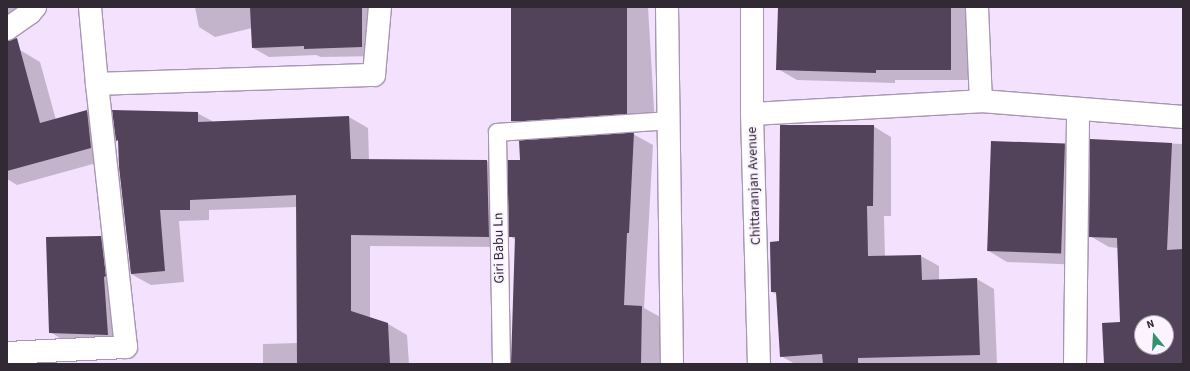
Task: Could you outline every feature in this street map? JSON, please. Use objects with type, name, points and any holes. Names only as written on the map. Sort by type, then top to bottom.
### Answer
[{"type":"street","points":[[7,29],[30,13],[35,7]]},
{"type":"street","points":[[7,353],[126,347],[90,7]]},
{"type":"street","points":[[97,84],[374,75],[380,7]]},
{"type":"street","points":[[667,7],[672,364]]},
{"type":"street","name":"Chittaranjan Avenue","points":[[752,7],[752,114],[759,364]]},
{"type":"street","points":[[977,7],[981,102]]},
{"type":"street","points":[[752,114],[981,102],[1183,117]]},
{"type":"street","points":[[1075,364],[1078,110]]},
{"type":"lane","name":"Giri Babu Ln","points":[[501,364],[497,132],[669,120]]},
{"type":"building","points":[[250,7],[362,7],[362,47],[304,49],[304,46],[252,48]]},
{"type":"building","points":[[511,7],[627,7],[627,121],[511,121]]},
{"type":"building","points":[[778,7],[951,7],[951,70],[876,70],[876,73],[776,70]]},
{"type":"building","points":[[17,38],[40,123],[87,110],[91,148],[7,171],[7,41]]},
{"type":"building","points":[[112,110],[198,112],[198,122],[349,116],[351,159],[487,160],[489,237],[351,235],[351,311],[388,323],[390,364],[297,364],[296,195],[190,200],[190,210],[160,210],[165,271],[131,274],[119,167],[118,140],[116,141]]},
{"type":"building","points":[[780,125],[874,125],[873,206],[867,206],[868,256],[921,255],[922,280],[977,278],[980,355],[858,358],[858,363],[823,364],[822,354],[780,357],[776,292],[771,292],[770,242],[779,241]]},
{"type":"building","points":[[634,132],[624,305],[642,306],[641,364],[511,364],[515,237],[509,237],[507,160],[520,160],[519,140]]},
{"type":"building","points":[[1090,139],[1172,143],[1167,250],[1183,249],[1183,364],[1104,364],[1102,323],[1120,322],[1117,238],[1089,237]]},
{"type":"building","points":[[991,141],[1065,144],[1061,254],[987,251]]},
{"type":"building","points":[[101,236],[106,276],[104,277],[108,335],[49,333],[46,237]]}]
